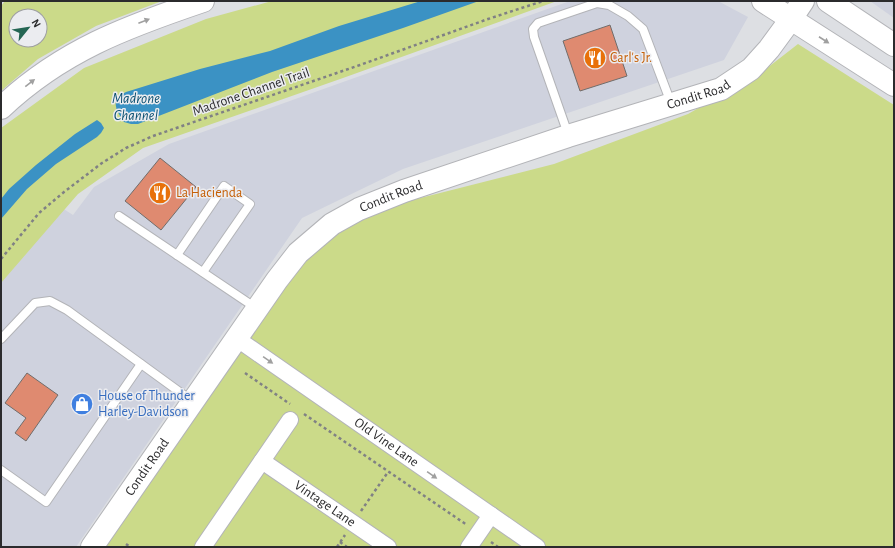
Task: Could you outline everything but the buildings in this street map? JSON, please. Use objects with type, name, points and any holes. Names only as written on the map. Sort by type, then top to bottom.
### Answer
[{"type":"main road","points":[[1,108],[29,83],[52,66],[75,52],[101,39],[154,17],[203,1]]},
{"type":"main road","points":[[763,1],[894,85]]},
{"type":"main road","name":"Condit Road","points":[[92,547],[277,280],[298,254],[332,224],[359,209],[404,191],[568,136],[721,89],[751,69],[769,49],[803,1]]},
{"type":"main road","points":[[828,1],[894,46]]},
{"type":"street","name":"Old Vine Lane","points":[[236,338],[537,547]]},
{"type":"street","points":[[203,547],[294,413]]},
{"type":"street","name":"Vintage Lane","points":[[262,461],[388,547]]},
{"type":"street","points":[[468,547],[491,515]]},
{"type":"lane","points":[[568,136],[534,36],[533,29],[538,23],[597,3],[609,5],[628,16],[643,29],[672,104]]},
{"type":"lane","points":[[176,255],[224,186],[231,190],[250,204],[203,272]]},
{"type":"lane","points":[[119,216],[256,309]]},
{"type":"lane","points":[[1,339],[35,303],[50,301],[67,310],[193,401]]},
{"type":"lane","points":[[1,470],[46,502],[141,364]]},
{"type":"path","name":"Madrone Channel Trail","points":[[1,259],[39,213],[102,163],[126,148],[153,136],[543,1]]},
{"type":"path","points":[[244,373],[294,413],[388,472],[498,547]]},
{"type":"path","points":[[336,547],[388,472]]},
{"type":"path","points":[[340,542],[347,547]]},
{"type":"path","points":[[126,544],[130,547]]},
{"type":"shaded area","points":[[570,1],[718,1],[748,17],[724,60],[403,169],[302,218],[76,547],[1,547],[1,262],[56,204],[73,215],[94,187],[169,144]]},
{"type":"shaded area","points":[[870,1],[894,1],[894,18]]},
{"type":"green space","points":[[5,1],[162,1],[96,26],[38,59],[1,91],[1,6]]},
{"type":"green space","points":[[272,1],[557,1],[143,148],[78,194],[1,283],[1,128],[84,68],[206,19]]},
{"type":"green space","points":[[798,44],[894,105],[894,547],[101,547],[293,262],[373,210],[554,164],[688,114],[762,72]]},
{"type":"water","name":"Madrone Channel","points":[[421,1],[479,1],[272,72],[138,124],[124,122],[117,110],[117,97],[126,92],[200,69],[270,51],[339,26]]},
{"type":"water","name":"Madrone Channel","points":[[97,120],[104,128],[101,133],[56,164],[27,189],[1,219],[1,199],[9,189],[75,134]]},
{"type":"place","name":"Carl's Jr.","points":[[595,58]]},
{"type":"place","name":"La Hacienda","points":[[160,193]]},
{"type":"place","name":"House of Thunder Harley-Davidson","points":[[82,404]]}]
